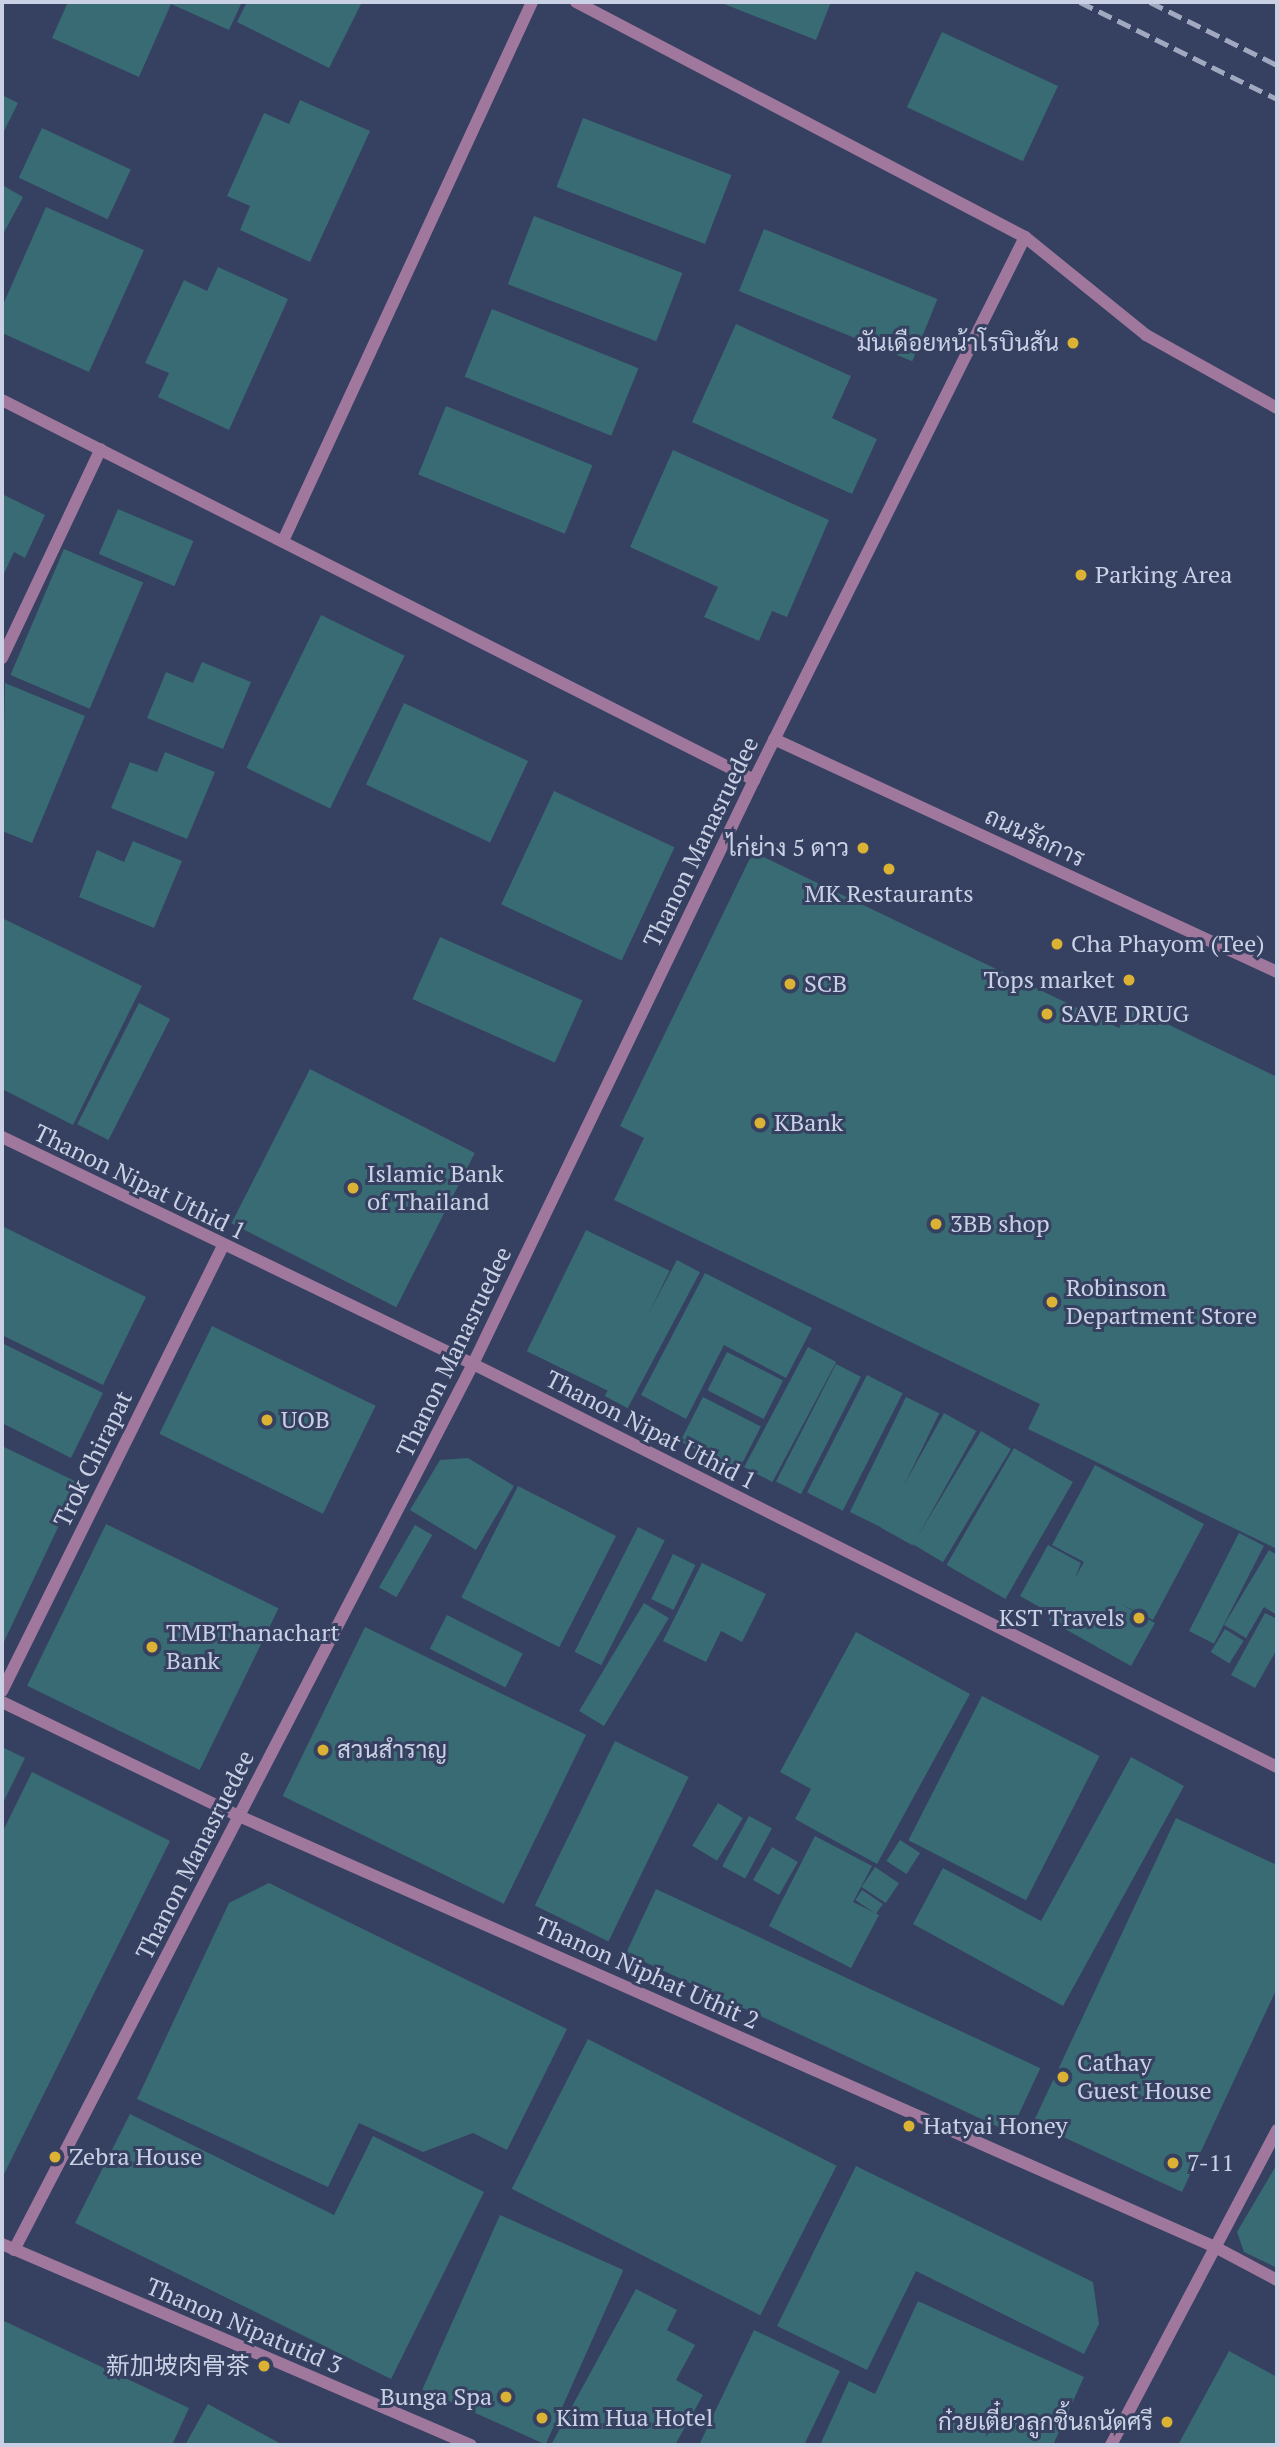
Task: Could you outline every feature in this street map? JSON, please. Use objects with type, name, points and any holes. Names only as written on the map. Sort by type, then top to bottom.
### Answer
[{"type":"street","points":[[283,541],[532,2]]},
{"type":"street","points":[[576,2],[1025,237],[1146,335],[1277,408]]},
{"type":"street","name":"Thanon Manasruedee","points":[[8,2247],[239,1816],[473,1364],[774,739],[1025,237]]},
{"type":"street","points":[[2,400],[754,780]]},
{"type":"street","points":[[2,658],[101,449]]},
{"type":"street","name":"ถนนรัถการ","points":[[774,739],[1277,972]]},
{"type":"street","name":"Thanon Nipat Uthid 1","points":[[2,1137],[222,1247],[473,1364],[1277,1767]]},
{"type":"street","name":"Trok Chirapat","points":[[2,1691],[222,1247]]},
{"type":"street","name":"Thanon Niphat Uthit 2","points":[[2,1702],[239,1816],[1215,2247],[1277,2280]]},
{"type":"street","points":[[1111,2445],[1277,2130]]},
{"type":"street","name":"Thanon Nipatutid 3","points":[[8,2247],[471,2445]]},
{"type":"building","points":[[68,2],[242,2],[229,30],[171,4],[139,77],[52,38]]},
{"type":"building","points":[[247,2],[362,2],[329,68],[237,22]]},
{"type":"building","points":[[719,2],[831,2],[816,40]]},
{"type":"building","points":[[942,32],[1058,86],[1023,161],[907,107]]},
{"type":"building","points":[[2,95],[18,103],[2,135]]},
{"type":"building","points":[[300,100],[370,131],[310,262],[240,230],[250,206],[227,196],[264,113],[289,124]]},
{"type":"building","points":[[583,118],[731,175],[705,244],[556,187]]},
{"type":"building","points":[[42,128],[131,169],[108,219],[19,178]]},
{"type":"building","points":[[2,185],[23,197],[2,236]]},
{"type":"building","points":[[46,207],[144,250],[89,372],[2,333],[2,307]]},
{"type":"building","points":[[534,216],[682,273],[656,341],[508,284]]},
{"type":"building","points":[[764,229],[937,299],[912,361],[739,291]]},
{"type":"building","points":[[218,267],[288,299],[229,430],[158,397],[169,373],[145,363],[184,280],[207,291]]},
{"type":"building","points":[[492,309],[638,368],[611,436],[465,377]]},
{"type":"building","points":[[736,324],[851,376],[832,418],[877,439],[852,494],[692,422]]},
{"type":"building","points":[[446,406],[592,465],[565,534],[418,475]]},
{"type":"building","points":[[673,450],[829,520],[787,617],[772,611],[759,641],[704,617],[718,587],[630,547]]},
{"type":"building","points":[[2,494],[45,515],[25,558],[14,552],[2,578]]},
{"type":"building","points":[[118,509],[193,541],[174,586],[99,554]]},
{"type":"building","points":[[64,549],[143,583],[90,709],[10,675]]},
{"type":"building","points":[[321,615],[405,656],[330,809],[246,768]]},
{"type":"building","points":[[202,662],[251,682],[223,749],[147,718],[166,672],[193,683]]},
{"type":"building","points":[[5,683],[85,716],[32,843],[2,831]]},
{"type":"building","points":[[404,703],[528,761],[490,842],[366,785]]},
{"type":"building","points":[[165,752],[215,772],[187,839],[111,808],[130,762],[157,772]]},
{"type":"building","points":[[554,791],[675,847],[622,960],[501,904]]},
{"type":"building","points":[[133,841],[182,861],[154,928],[79,897],[97,850],[124,862]]},
{"type":"building","name":"Robinson Department Store","points":[[753,852],[1119,1028],[1130,1006],[1277,1077],[1277,1549],[1028,1429],[1040,1404],[614,1200],[644,1138],[620,1126]]},
{"type":"building","points":[[2,918],[142,986],[73,1125],[2,1089]]},
{"type":"building","points":[[440,937],[583,1000],[555,1063],[412,999]]},
{"type":"building","points":[[139,1003],[170,1019],[108,1140],[77,1124]]},
{"type":"building","name":"Islamic Bank of Thailand","points":[[310,1069],[475,1153],[396,1307],[231,1223]]},
{"type":"building","points":[[2,1226],[146,1297],[103,1385],[2,1335]]},
{"type":"building","points":[[586,1230],[670,1271],[610,1392],[527,1351]]},
{"type":"building","points":[[677,1260],[700,1272],[628,1408],[605,1396]]},
{"type":"building","points":[[705,1273],[812,1328],[786,1378],[724,1345],[686,1419],[641,1395]]},
{"type":"building","name":"UOB","points":[[212,1326],[376,1406],[323,1514],[159,1434]]},
{"type":"building","points":[[2,1343],[103,1393],[71,1458],[2,1423]]},
{"type":"building","points":[[808,1347],[836,1362],[772,1482],[744,1467]]},
{"type":"building","points":[[727,1352],[783,1381],[764,1419],[707,1390]]},
{"type":"building","points":[[836,1364],[861,1377],[801,1494],[776,1482]]},
{"type":"building","points":[[867,1375],[903,1393],[843,1511],[807,1493]]},
{"type":"building","points":[[703,1397],[761,1427],[738,1471],[680,1442]]},
{"type":"building","points":[[906,1397],[939,1413],[883,1528],[850,1512]]},
{"type":"building","points":[[944,1413],[976,1431],[913,1546],[880,1528]]},
{"type":"building","points":[[981,1431],[1011,1449],[943,1562],[913,1544]]},
{"type":"building","points":[[2,1446],[79,1483],[2,1646]]},
{"type":"building","points":[[1014,1448],[1073,1482],[1005,1599],[946,1565]]},
{"type":"building","points":[[468,1458],[514,1486],[476,1550],[410,1510],[440,1460]]},
{"type":"building","points":[[1095,1465],[1204,1524],[1153,1620],[1119,1603],[1155,1623],[1131,1666],[1049,1620],[1052,1614],[1020,1596],[1048,1545],[1081,1563],[1075,1578],[1084,1562],[1052,1545]]},
{"type":"building","points":[[518,1486],[616,1536],[559,1647],[461,1597]]},
{"type":"building","name":"TMBThanachart Bank","points":[[106,1524],[279,1608],[200,1770],[27,1686]]},
{"type":"building","points":[[415,1525],[432,1535],[396,1597],[379,1587]]},
{"type":"building","points":[[638,1527],[665,1541],[601,1665],[574,1652]]},
{"type":"building","points":[[1239,1533],[1264,1546],[1214,1644],[1189,1631]]},
{"type":"building","points":[[1269,1550],[1277,1555],[1277,1615],[1264,1607],[1246,1638],[1224,1625]]},
{"type":"building","points":[[673,1554],[695,1565],[674,1610],[651,1599]]},
{"type":"building","points":[[702,1563],[766,1594],[742,1642],[721,1631],[706,1662],[663,1641]]},
{"type":"building","points":[[644,1603],[669,1618],[604,1726],[579,1711]]},
{"type":"building","points":[[1265,1613],[1277,1619],[1277,1649],[1255,1688],[1231,1675]]},
{"type":"building","points":[[447,1615],[523,1654],[505,1687],[430,1649]]},
{"type":"building","points":[[365,1627],[586,1735],[504,1904],[283,1796]]},
{"type":"building","points":[[1225,1629],[1244,1641],[1229,1664],[1211,1652]]},
{"type":"building","points":[[856,1632],[970,1694],[877,1864],[795,1819],[811,1789],[780,1772]]},
{"type":"building","points":[[982,1696],[1100,1756],[1026,1900],[908,1840]]},
{"type":"building","points":[[615,1741],[689,1777],[608,1941],[535,1905]]},
{"type":"building","points":[[2,1747],[25,1758],[2,1805]]},
{"type":"building","points":[[1131,1757],[1184,1786],[1063,2006],[913,1924],[943,1868],[1041,1921]]},
{"type":"building","points":[[32,1772],[170,1841],[2,2178],[2,1833]]},
{"type":"building","points":[[718,1803],[743,1818],[717,1861],[692,1846]]},
{"type":"building","points":[[749,1816],[772,1828],[745,1879],[722,1866]]},
{"type":"building","points":[[1176,1818],[1277,1865],[1277,1988],[1182,2192],[1033,2123]]},
{"type":"building","points":[[815,1836],[872,1866],[853,1902],[879,1915],[851,1968],[769,1926]]},
{"type":"building","points":[[900,1840],[920,1853],[907,1874],[886,1861]]},
{"type":"building","points":[[772,1847],[798,1862],[779,1895],[753,1880]]},
{"type":"building","points":[[875,1867],[899,1883],[886,1903],[862,1887]]},
{"type":"building","points":[[269,1883],[567,2029],[507,2150],[473,2133],[423,2152],[359,2123],[328,2187],[137,2099],[229,1903]]},
{"type":"building","points":[[656,1889],[1040,2068],[1010,2133],[626,1953]]},
{"type":"building","points":[[862,1890],[883,1904],[876,1914],[855,1900]]},
{"type":"building","points":[[588,2039],[837,2166],[760,2315],[512,2189]]},
{"type":"building","points":[[130,2114],[334,2215],[373,2136],[484,2192],[391,2379],[75,2223]]},
{"type":"building","points":[[1277,2164],[1277,2268],[1244,2252],[1237,2232]]},
{"type":"building","points":[[856,2166],[1093,2282],[1099,2324],[1084,2354],[916,2271],[867,2370],[777,2326]]},
{"type":"building","points":[[500,2215],[623,2270],[546,2444],[422,2389]]},
{"type":"building","points":[[636,2289],[677,2310],[667,2330],[695,2345],[676,2380],[703,2395],[675,2445],[551,2445]]},
{"type":"building","points":[[918,2301],[1084,2377],[1053,2445],[820,2445],[849,2381],[875,2394]]},
{"type":"building","points":[[2,2320],[189,2408],[172,2445],[2,2445]]},
{"type":"building","points":[[754,2330],[840,2371],[804,2445],[699,2445]]},
{"type":"building","points":[[1229,2351],[1277,2377],[1277,2445],[1178,2445]]},
{"type":"building","points":[[208,2404],[283,2445],[185,2445]]},
{"type":"railway","points":[[1080,2],[1277,99]]},
{"type":"railway","points":[[1150,2],[1277,65]]},
{"type":"place","name":"มันเดือยหน้าโรบินสัน","points":[[1073,343]]},
{"type":"place","name":"Parking Area","points":[[1081,575]]},
{"type":"place","name":"ไก่ย่าง 5 ดาว","points":[[863,848]]},
{"type":"place","name":"MK Restaurants","points":[[889,869]]},
{"type":"place","name":"Cha Phayom (Tee)","points":[[1057,944]]},
{"type":"place","name":"Tops market","points":[[1129,980]]},
{"type":"place","name":"SCB","points":[[790,984]]},
{"type":"place","name":"SAVE DRUG","points":[[1047,1014]]},
{"type":"place","name":"KBank","points":[[760,1123]]},
{"type":"place","name":"Islamic Bank of Thailand","points":[[353,1188]]},
{"type":"place","name":"3BB shop","points":[[936,1224]]},
{"type":"place","name":"Robinson Department Store","points":[[1052,1302]]},
{"type":"place","name":"UOB","points":[[267,1420]]},
{"type":"place","name":"KST Travels","points":[[1139,1618]]},
{"type":"place","name":"TMBThanachart Bank","points":[[152,1647]]},
{"type":"place","name":"สวนสำราญ","points":[[323,1750]]},
{"type":"place","name":"Cathay Guest House","points":[[1063,2077]]},
{"type":"place","name":"Hatyai Honey","points":[[909,2126]]},
{"type":"place","name":"Zebra House","points":[[55,2157]]},
{"type":"place","name":"7-11","points":[[1173,2163]]},
{"type":"place","name":"新加坡肉骨茶","points":[[264,2366]]},
{"type":"place","name":"Bunga Spa","points":[[506,2397]]},
{"type":"place","name":"Kim Hua Hotel","points":[[542,2418]]},
{"type":"place","name":"ก๋วยเตี๋ยวลูกชิ้นถนัดศรี","points":[[1167,2422]]}]
